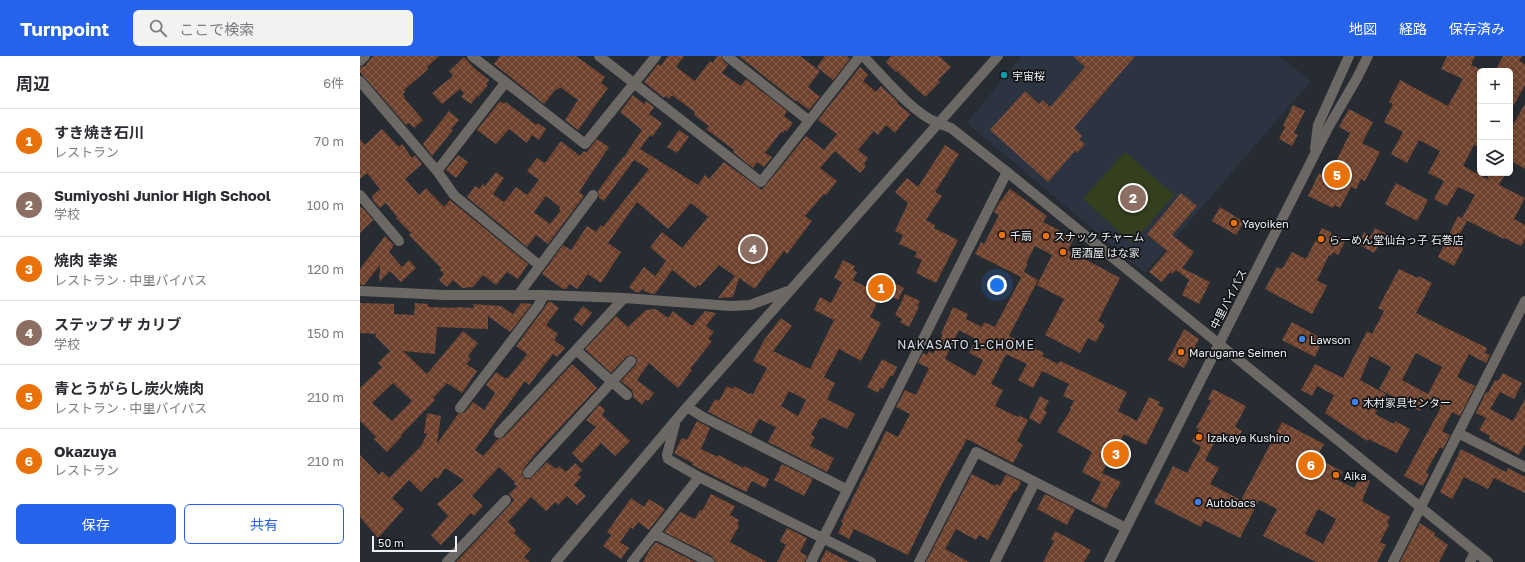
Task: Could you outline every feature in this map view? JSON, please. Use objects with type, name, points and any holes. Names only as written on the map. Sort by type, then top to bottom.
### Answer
[{"type":"street","points":[[360,61],[365,56]]},
{"type":"street","points":[[472,56],[585,144],[656,56]]},
{"type":"street","points":[[599,56],[633,84],[761,182],[808,120],[861,56],[917,111],[928,119],[951,128],[1007,172],[1488,562]]},
{"type":"street","points":[[727,56],[808,120]]},
{"type":"street","points":[[556,562],[687,407],[998,56]]},
{"type":"street","name":"中里バイパス","points":[[1314,155],[1318,125],[1349,56]]},
{"type":"street","name":"中里バイパス","points":[[1109,562],[1314,155],[1368,56]]},
{"type":"street","points":[[360,81],[437,171],[454,195],[540,266]]},
{"type":"street","points":[[437,171],[505,83]]},
{"type":"street","points":[[811,562],[846,489],[1007,172]]},
{"type":"street","points":[[360,195],[399,241]]},
{"type":"street","points":[[518,295],[593,195]]},
{"type":"street","points":[[360,291],[445,295],[544,295],[624,298],[731,306],[750,305],[790,291]]},
{"type":"street","points":[[460,408],[538,306],[544,295]]},
{"type":"street","points":[[499,433],[624,298]]},
{"type":"street","points":[[1393,562],[1525,301]]},
{"type":"street","points":[[576,350],[627,395]]},
{"type":"street","points":[[528,473],[631,361]]},
{"type":"street","points":[[687,407],[703,417],[846,489]]},
{"type":"street","points":[[676,420],[666,455],[668,459],[699,477],[871,562]]},
{"type":"street","points":[[1458,433],[1525,467]]},
{"type":"street","points":[[919,562],[976,452],[1126,528]]},
{"type":"street","points":[[632,562],[699,477]]},
{"type":"street","points":[[995,562],[1035,482]]},
{"type":"street","points":[[447,562],[506,500]]},
{"type":"street","points":[[655,534],[709,562]]},
{"type":"street","points":[[1470,562],[1475,552]]},
{"type":"shaded area","points":[[1022,56],[1279,56],[1311,81],[1145,273],[967,123]]},
{"type":"green space","points":[[1125,152],[1174,195],[1132,243],[1083,199]]},
{"type":"building","points":[[373,56],[439,56],[427,67],[428,69],[425,72],[404,90],[404,98],[423,120],[414,128],[409,123],[406,125],[360,72],[360,67],[365,66]]},
{"type":"building","points":[[500,56],[576,56],[605,77],[601,83],[608,88],[578,130],[565,120],[578,100],[560,87],[557,90],[556,89],[544,104],[494,64]]},
{"type":"building","points":[[668,56],[684,56],[676,67],[695,81],[710,61],[713,63],[717,56],[721,56],[723,61],[728,65],[722,73],[741,86],[746,79],[787,111],[784,116],[793,123],[787,131],[785,130],[783,133],[781,132],[765,153],[772,157],[764,167],[757,162],[753,168],[733,152],[734,150],[706,129],[709,126],[694,115],[695,112],[672,95],[669,99],[665,96],[664,98],[644,82],[658,64],[661,66]]},
{"type":"building","points":[[739,56],[800,56],[820,71],[808,87],[820,97],[809,110],[796,100],[795,101]]},
{"type":"building","points":[[825,56],[847,56],[850,59],[833,80],[817,67]]},
{"type":"building","points":[[891,56],[939,56],[951,67],[938,80],[940,82],[925,97],[886,62]]},
{"type":"building","points":[[1073,56],[1135,56],[1074,128],[1082,136],[1079,139],[1085,144],[1077,153],[1075,151],[1048,182],[990,130],[1025,91],[1039,104],[1043,100],[1050,107],[1085,67]]},
{"type":"building","points":[[1447,56],[1475,56],[1471,65],[1478,68],[1477,146],[1474,145],[1463,166],[1477,174],[1477,176],[1481,176],[1487,179],[1488,176],[1504,176],[1499,185],[1525,198],[1514,219],[1525,225],[1525,239],[1521,246],[1462,218],[1475,195],[1458,187],[1447,206],[1434,199],[1444,181],[1428,173],[1440,151],[1419,140],[1407,163],[1391,154],[1403,132],[1384,122],[1393,104],[1389,102],[1400,80],[1448,106],[1463,79],[1441,69]]},
{"type":"building","points":[[1503,56],[1522,56],[1519,61],[1525,64],[1525,85],[1513,107],[1513,68],[1497,68]]},
{"type":"building","points":[[464,57],[474,68],[489,80],[486,84],[488,85],[471,104],[461,97],[464,93],[460,89],[442,104],[432,93],[453,76],[449,71]]},
{"type":"building","points":[[860,67],[868,75],[863,81],[876,92],[881,86],[910,114],[895,133],[886,125],[878,135],[874,131],[858,150],[868,158],[864,164],[866,166],[860,173],[835,151],[820,168],[837,181],[826,195],[824,194],[805,216],[812,221],[787,254],[784,251],[755,289],[739,278],[733,297],[718,298],[735,276],[719,265],[700,286],[698,285],[695,288],[672,270],[655,294],[648,293],[642,289],[639,293],[629,287],[644,267],[655,276],[666,261],[650,247],[662,232],[682,248],[708,217],[691,203],[668,229],[637,202],[608,243],[621,252],[601,283],[588,274],[577,289],[570,284],[566,289],[563,289],[542,274],[563,245],[571,250],[587,226],[596,232],[601,225],[603,227],[649,169],[634,160],[604,201],[599,198],[598,191],[642,130],[620,112],[633,95],[644,104],[646,101],[654,107],[649,114],[662,123],[652,137],[650,135],[640,149],[698,185],[705,175],[709,179],[724,162],[762,190],[806,136],[824,150],[837,134],[818,120]]},
{"type":"building","points":[[500,101],[504,104],[506,102],[536,125],[538,123],[546,129],[539,140],[532,135],[527,143],[509,129],[496,144],[477,130]]},
{"type":"building","points":[[1525,104],[1525,169],[1513,162],[1513,125]]},
{"type":"building","points":[[1293,105],[1305,111],[1294,133],[1298,135],[1292,146],[1279,139],[1285,127],[1283,126]]},
{"type":"building","points":[[1349,109],[1373,122],[1362,143],[1380,152],[1365,181],[1361,179],[1356,189],[1351,187],[1340,208],[1334,205],[1333,208],[1308,196],[1319,173],[1328,178],[1350,133],[1339,127]]},
{"type":"building","points":[[449,111],[459,120],[451,129],[453,130],[432,156],[423,144]]},
{"type":"building","points":[[382,129],[399,147],[402,144],[412,158],[415,155],[422,164],[405,179],[419,195],[426,188],[444,207],[450,200],[528,264],[518,279],[507,272],[496,285],[483,275],[473,287],[464,288],[453,280],[447,287],[439,280],[444,274],[440,270],[441,268],[409,235],[411,233],[396,218],[397,217],[386,203],[380,208],[372,199],[372,196],[380,189],[367,173],[360,179],[360,139],[365,145]]},
{"type":"building","points":[[679,130],[689,137],[677,153],[667,147]]},
{"type":"building","points":[[597,139],[609,147],[579,192],[584,196],[548,244],[536,235],[527,247],[467,197],[475,186],[479,189],[483,184],[485,186],[496,172],[504,178],[493,194],[504,202],[516,187],[527,195],[539,180],[527,171],[537,158],[545,163],[561,141],[580,156],[584,151],[586,153]],"holes":[[[546,196],[560,207],[559,209],[561,210],[550,224],[534,212]]]},
{"type":"building","points":[[945,145],[959,154],[935,192],[942,196],[926,220],[935,225],[934,228],[958,240],[936,283],[916,273],[922,260],[914,257],[917,252],[899,244],[903,235],[895,231],[908,203],[895,192],[907,178],[918,187]]},
{"type":"building","points":[[458,155],[468,162],[456,178],[446,170]]},
{"type":"building","points":[[1396,183],[1428,200],[1417,221],[1385,204]]},
{"type":"building","points":[[1010,189],[1047,216],[1043,222],[1074,238],[1068,250],[1120,278],[1098,321],[1105,325],[1096,342],[1088,338],[1080,353],[1045,335],[1064,299],[1037,285],[1052,255],[1035,246],[1026,263],[1028,264],[1021,277],[975,254],[981,242],[984,244],[999,215],[994,212]]},
{"type":"building","points":[[1181,193],[1197,206],[1172,235],[1194,252],[1182,268],[1210,282],[1199,304],[1182,295],[1189,280],[1176,270],[1172,274],[1170,272],[1162,282],[1149,272],[1167,251],[1147,234]]},
{"type":"building","points":[[360,207],[363,208],[373,220],[360,233]]},
{"type":"building","points":[[1220,207],[1244,222],[1236,235],[1212,221]]},
{"type":"building","points":[[1458,216],[1467,221],[1457,239],[1465,243],[1454,266],[1438,257]]},
{"type":"building","points":[[1322,228],[1346,240],[1338,255],[1333,252],[1331,256],[1329,255],[1317,280],[1327,286],[1312,314],[1265,289],[1277,267],[1282,269],[1292,252],[1306,259]]},
{"type":"building","points":[[1375,228],[1387,234],[1374,253],[1358,244],[1364,232],[1371,236]]},
{"type":"building","points":[[385,236],[394,245],[389,252],[402,267],[409,260],[416,268],[401,282],[390,271],[379,282],[380,265],[364,285],[360,285],[360,269]]},
{"type":"building","points":[[843,260],[855,266],[853,270],[857,272],[853,280],[881,295],[870,317],[881,323],[861,361],[839,349],[824,377],[835,383],[827,399],[855,414],[847,429],[823,417],[822,419],[820,418],[811,435],[815,437],[810,446],[834,458],[827,472],[768,442],[776,427],[759,419],[751,434],[708,412],[715,399],[719,401],[727,386],[733,389],[734,386],[749,394],[753,394],[767,368],[753,361],[764,340],[781,318],[792,326],[773,351],[810,369],[834,320],[814,310],[820,297],[831,303],[842,282],[834,278]],"holes":[[[789,391],[806,400],[798,416],[781,406]]]},
{"type":"building","points":[[1399,269],[1418,278],[1419,276],[1432,283],[1416,313],[1487,348],[1485,353],[1490,355],[1486,363],[1469,354],[1457,377],[1475,386],[1460,416],[1452,412],[1442,431],[1450,435],[1443,449],[1440,447],[1426,472],[1429,474],[1423,486],[1404,476],[1441,407],[1426,399],[1420,411],[1379,389],[1391,367],[1370,356],[1360,380],[1386,394],[1375,414],[1394,424],[1395,421],[1410,429],[1397,453],[1368,439],[1367,441],[1325,413],[1334,395],[1317,386],[1312,396],[1301,390],[1315,364],[1343,378],[1367,331],[1372,334],[1384,311],[1378,308]],"holes":[[[1416,353],[1442,367],[1428,394],[1402,380]]]},
{"type":"building","points":[[1024,272],[1038,280],[1009,336],[1044,353],[1042,356],[1058,364],[1060,361],[1127,392],[1118,411],[1137,421],[1149,397],[1160,402],[1158,405],[1164,408],[1146,445],[1124,434],[1116,449],[1121,452],[1116,459],[1111,457],[1102,473],[1121,482],[1106,509],[1091,501],[1101,482],[1082,472],[1092,452],[1057,432],[1071,409],[1070,408],[1074,401],[1063,396],[1069,384],[1042,371],[1033,388],[1018,380],[1027,364],[1006,354],[991,384],[1003,390],[995,406],[1028,420],[1017,441],[1023,445],[1013,463],[967,439],[943,482],[908,555],[854,529],[849,539],[838,533],[843,523],[841,522],[886,431],[898,437],[910,414],[896,407],[905,390],[916,395],[929,368],[918,363],[923,353],[927,355],[929,351],[933,354],[943,334],[941,334],[953,307],[968,314],[966,319],[982,327],[984,322],[995,327]],"holes":[[[959,330],[976,339],[969,353],[983,360],[975,376],[945,359]]]},
{"type":"building","points":[[893,282],[904,288],[898,300],[887,294]]},
{"type":"building","points":[[905,294],[920,301],[917,306],[919,307],[909,327],[900,322],[902,319],[895,315]]},
{"type":"building","points":[[548,302],[551,302],[559,308],[546,325],[558,334],[554,340],[565,348],[557,357],[553,354],[529,385],[525,381],[475,450],[483,456],[498,439],[504,437],[572,364],[597,388],[537,452],[523,469],[522,475],[526,479],[530,479],[547,462],[556,469],[559,466],[566,472],[575,463],[582,470],[578,475],[581,477],[574,485],[586,496],[577,505],[567,496],[558,505],[555,502],[546,511],[531,497],[508,522],[516,530],[514,533],[531,549],[524,557],[530,562],[456,562],[511,504],[514,500],[509,494],[517,486],[514,484],[515,482],[499,467],[472,496],[483,506],[474,516],[471,513],[441,545],[431,535],[448,516],[437,504],[464,480],[445,468],[438,479],[435,477],[421,492],[409,480],[392,498],[404,509],[378,538],[360,517],[360,455],[379,475],[382,471],[389,478],[421,446],[427,434],[424,433],[427,413],[441,416],[437,444],[458,414],[465,412],[473,402],[484,410],[495,393],[486,385],[496,372],[506,379],[507,377],[508,378],[527,354],[516,346]]},
{"type":"building","points":[[360,303],[394,304],[394,314],[414,315],[415,303],[428,304],[428,307],[455,308],[473,308],[474,305],[471,304],[501,306],[513,314],[521,303],[532,304],[510,332],[488,316],[488,329],[437,327],[435,354],[403,351],[427,374],[463,331],[478,343],[468,356],[471,359],[466,364],[477,371],[462,393],[447,383],[433,398],[435,400],[401,435],[402,436],[387,452],[374,439],[376,437],[360,421],[360,388],[382,367],[378,363],[390,351],[375,336],[377,334],[360,333]],"holes":[[[393,383],[412,401],[392,421],[372,403]]]},
{"type":"building","points":[[583,306],[592,313],[582,326],[573,319]]},
{"type":"building","points":[[656,309],[668,318],[673,311],[692,326],[705,311],[716,313],[706,326],[714,332],[708,339],[712,341],[690,369],[692,370],[678,388],[649,363],[637,380],[654,393],[648,401],[646,399],[642,405],[633,397],[632,390],[621,381],[636,365],[636,357],[632,355],[627,356],[611,373],[585,349],[616,316],[628,327],[646,310]]},
{"type":"building","name":"Lawson","points":[[1292,322],[1321,338],[1317,344],[1320,346],[1315,357],[1282,340]]},
{"type":"building","points":[[1184,329],[1199,339],[1184,368],[1168,360]]},
{"type":"building","points":[[882,359],[897,367],[893,376],[890,376],[883,389],[880,388],[878,393],[867,387]]},
{"type":"building","points":[[1503,373],[1522,383],[1514,399],[1500,392],[1490,409],[1513,421],[1525,399],[1525,444],[1519,455],[1489,439],[1490,436],[1479,430],[1486,418],[1476,413],[1486,392],[1488,393],[1495,380],[1498,381]]},
{"type":"building","points":[[1213,389],[1246,406],[1235,427],[1242,431],[1235,443],[1219,434],[1205,460],[1219,468],[1210,484],[1241,500],[1282,422],[1324,444],[1317,456],[1322,458],[1321,460],[1343,472],[1338,480],[1354,488],[1361,476],[1370,481],[1362,501],[1390,517],[1387,523],[1389,525],[1380,542],[1386,545],[1377,562],[1316,562],[1263,536],[1277,509],[1259,500],[1240,538],[1204,520],[1201,527],[1154,503],[1173,466],[1187,473],[1201,447],[1192,441],[1199,429],[1196,428],[1211,401],[1208,399]],"holes":[[[1318,509],[1336,519],[1323,544],[1305,534]]]},
{"type":"building","points":[[1040,396],[1049,401],[1044,410],[1047,412],[1040,424],[1029,418]]},
{"type":"building","points":[[599,405],[605,410],[602,415],[630,441],[615,456],[601,443],[582,463],[572,453],[596,427],[586,420]]},
{"type":"building","points":[[697,421],[710,428],[701,449],[718,457],[719,455],[743,468],[744,466],[769,479],[765,488],[752,481],[746,492],[692,465],[693,463],[674,453],[682,438],[687,440]]},
{"type":"building","points":[[1461,449],[1506,472],[1508,468],[1525,477],[1525,493],[1494,478],[1488,489],[1464,477],[1452,499],[1440,492]]},
{"type":"building","points":[[782,464],[813,479],[804,496],[774,480]]},
{"type":"building","points":[[972,474],[995,486],[996,484],[1000,486],[1006,474],[1021,482],[1016,492],[1014,491],[988,540],[979,535],[976,540],[956,529],[945,549],[969,562],[926,562]]},
{"type":"building","points":[[711,494],[735,506],[730,515],[739,520],[737,524],[739,526],[730,542],[767,562],[715,562],[712,556],[664,532],[680,512],[695,519],[700,510],[702,511]]},
{"type":"building","points":[[1045,494],[1075,509],[1067,525],[1037,509]]},
{"type":"building","points":[[631,498],[644,507],[649,499],[665,509],[649,530],[638,522],[633,529],[631,527],[620,542],[629,548],[621,559],[603,546],[611,535],[607,532]]},
{"type":"building","points":[[1420,523],[1435,533],[1434,535],[1448,545],[1439,562],[1400,562]]},
{"type":"building","points":[[787,528],[807,538],[800,552],[807,556],[805,562],[777,562],[786,545],[780,541]]},
{"type":"building","points":[[1055,531],[1091,550],[1084,562],[1043,562],[1054,541],[1051,539]]},
{"type":"building","points":[[656,542],[695,562],[643,562]]},
{"type":"building","points":[[826,550],[849,562],[820,562]]},
{"type":"place","name":"宇宙桜","points":[[1004,75]]},
{"type":"place","name":"青とうがらし炭火焼肉","points":[[1337,175]]},
{"type":"place","name":"Sumiyoshi Junior High School","points":[[1133,198]]},
{"type":"place","name":"Yayoiken","points":[[1234,223]]},
{"type":"place","name":"千扇","points":[[1002,235]]},
{"type":"place","name":"スナック チャーム","points":[[1046,236]]},
{"type":"place","name":"らーめん堂仙台っ子 石巻店","points":[[1321,239]]},
{"type":"place","name":"ステップ ザ カリブ","points":[[753,249]]},
{"type":"place","name":"居酒屋 はな家","points":[[1063,252]]},
{"type":"place","name":"すき焼き石川","points":[[881,288]]},
{"type":"place","name":"Lawson","points":[[1302,339]]},
{"type":"place","name":"Marugame Seimen","points":[[1181,352]]},
{"type":"place","name":"木村家具センター","points":[[1355,402]]},
{"type":"place","name":"Izakaya Kushiro","points":[[1199,437]]},
{"type":"place","name":"焼肉 幸楽","points":[[1116,454]]},
{"type":"place","name":"Okazuya","points":[[1311,465]]},
{"type":"place","name":"Aika","points":[[1336,475]]},
{"type":"place","name":"Autobacs","points":[[1198,502]]},
{"type":"district","name":"NAKASATO 1-CHOME","points":[[966,344]]}]
